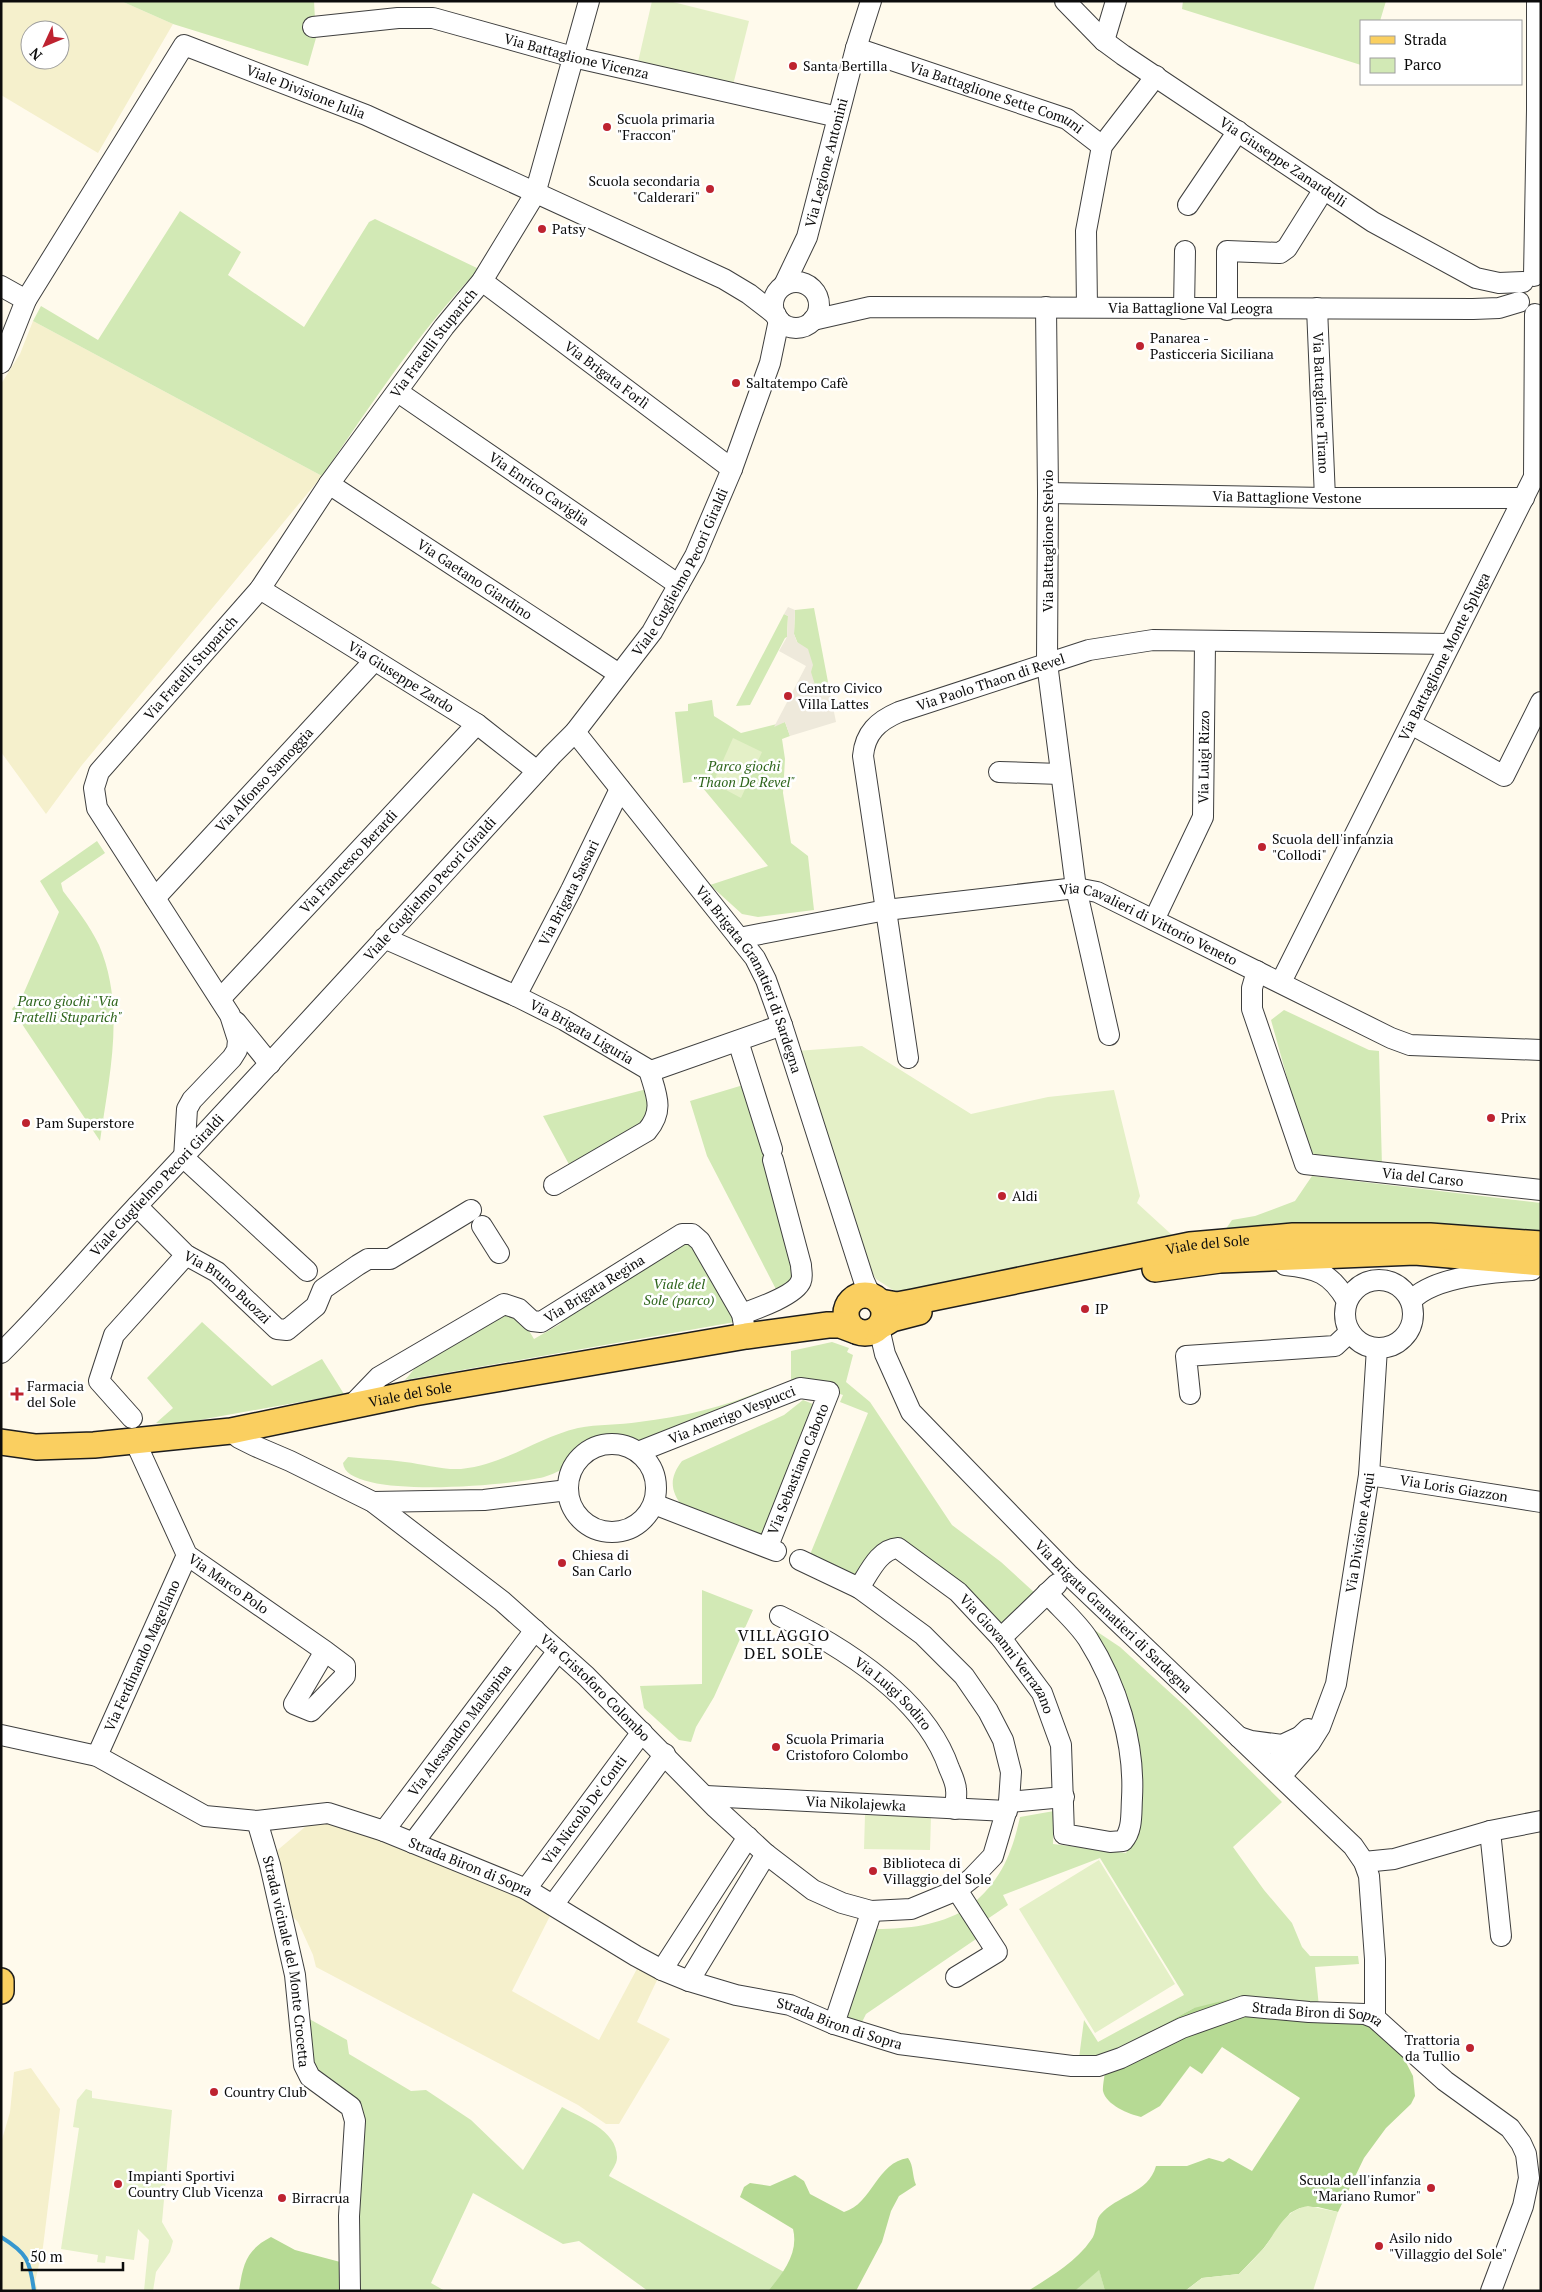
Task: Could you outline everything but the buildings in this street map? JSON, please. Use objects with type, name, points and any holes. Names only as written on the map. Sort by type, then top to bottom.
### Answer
[{"type":"main road","name":"Viale del Sole","points":[[1,1442],[36,1447],[94,1445],[133,1429],[231,1431],[744,1325],[782,1332],[834,1325],[897,1305],[1199,1244],[1293,1236],[1430,1236],[1541,1244]]},
{"type":"main road","name":"Viale del Sole","points":[[868,1315],[903,1316],[1176,1264],[1220,1260],[1415,1252],[1541,1263]]},
{"type":"main road","name":"Viale del Sole","points":[[1,1436],[36,1447]]},
{"type":"main road","points":[[1,1448],[36,1447]]},
{"type":"main road","points":[[1,1980],[1,1990]]},
{"type":"street","name":"Via Fratelli Stuparich","points":[[184,1158],[187,1109],[192,1100],[232,1058],[238,1040],[225,1007],[97,808],[94,788],[99,772],[260,589],[329,484],[444,327],[482,281],[535,194],[589,1]]},
{"type":"street","name":"Via Legione Antonini","points":[[782,287],[807,237],[856,48],[871,1]]},
{"type":"street","name":"Via Giuseppe Zanardelli","points":[[1065,1],[1104,41],[1373,222],[1476,278],[1499,284],[1532,278]]},
{"type":"street","points":[[1104,41],[1116,1]]},
{"type":"street","points":[[1537,1],[1538,110],[1532,278],[1519,288],[1519,302],[1525,310],[1538,314]]},
{"type":"street","name":"Via Battaglione Vicenza","points":[[312,27],[398,18],[433,18],[573,57],[838,117]]},
{"type":"street","name":"Viale Divisione Julia","points":[[26,300],[184,45],[366,115],[535,194],[724,278],[749,294],[777,318]]},
{"type":"street","name":"Via Battaglione Sette Comuni","points":[[856,48],[1066,120],[1102,146]]},
{"type":"street","points":[[1086,307],[1086,231],[1102,146],[1156,76]]},
{"type":"street","points":[[1188,206],[1238,131]]},
{"type":"street","points":[[1227,310],[1227,251],[1280,253],[1287,248],[1324,189]]},
{"type":"street","name":"Via Legione Antonini","points":[[807,237],[812,289]]},
{"type":"street","points":[[1184,309],[1185,251]]},
{"type":"street","name":"Viale Divisione Julia","points":[[724,278],[782,287]]},
{"type":"street","name":"Via Brigata Forlì","points":[[482,281],[732,469]]},
{"type":"street","points":[[796,282],[812,289],[818,307],[807,324],[788,326],[777,318],[773,302],[782,287],[796,282]]},
{"type":"street","points":[[1,286],[26,300],[1,363]]},
{"type":"street","name":"Via Battaglione Val Leogra","points":[[812,289],[860,308]]},
{"type":"street","name":"Via Battaglione Val Leogra","points":[[807,324],[860,308],[1086,307],[1227,310],[1499,308],[1519,302]]},
{"type":"street","name":"Via Battaglione Stelvio","points":[[1046,307],[1048,493],[1046,663],[1076,888],[1108,1035]]},
{"type":"street","name":"Via Battaglione Tirano","points":[[1317,308],[1326,498]]},
{"type":"street","name":"Via Battaglione Monte Spluga","points":[[1281,982],[1534,477],[1538,314]]},
{"type":"street","name":"Viale Guglielmo Pecori Giraldi","points":[[1,1353],[184,1158],[537,771],[575,732],[652,632],[695,556],[732,469],[770,363],[777,318]]},
{"type":"street","name":"Viale Guglielmo Pecori Giraldi","points":[[770,363],[807,324]]},
{"type":"street","name":"Via Enrico Caviglia","points":[[398,392],[679,585]]},
{"type":"street","name":"Via Gaetano Giardino","points":[[329,484],[619,674]]},
{"type":"street","name":"Via Battaglione Vestone","points":[[1048,493],[1326,498],[1524,498]]},
{"type":"street","name":"Via Giuseppe Zardo","points":[[260,589],[476,724],[537,771]]},
{"type":"street","name":"Via Paolo Thaon di Revel","points":[[908,1058],[862,756],[864,742],[882,720],[898,712],[1046,663],[1122,643],[1153,640],[1450,644]]},
{"type":"street","name":"Via Luigi Rizzo","points":[[1154,920],[1203,817],[1205,642]]},
{"type":"street","name":"Via Alfonso Samoggia","points":[[155,898],[374,661]]},
{"type":"street","points":[[1411,724],[1504,776],[1541,702]]},
{"type":"street","name":"Via Francesco Berardi","points":[[225,1007],[476,724]]},
{"type":"street","name":"Via Brigata Granatieri di Sardegna","points":[[575,732],[755,958],[766,980],[867,1288],[868,1315],[878,1343],[885,1354],[911,1412],[1068,1574],[1236,1737],[1282,1770],[1304,1798],[1353,1846],[1364,1862]]},
{"type":"street","points":[[999,772],[1060,774]]},
{"type":"street","name":"Via Brigata Sassari","points":[[516,996],[571,890],[620,788]]},
{"type":"street","name":"Via Cavalieri di Vittorio Veneto","points":[[739,938],[886,910],[1076,888],[1097,892],[1281,982],[1364,1027],[1410,1045],[1541,1050]]},
{"type":"street","name":"Via Brigata Liguria","points":[[384,938],[516,996],[564,1020],[649,1070],[654,1070],[782,1025]]},
{"type":"street","name":"Via del Carso","points":[[1257,971],[1252,988],[1252,1010],[1305,1164],[1541,1190]]},
{"type":"street","points":[[225,1007],[270,1064]]},
{"type":"street","points":[[738,1041],[772,1155],[801,1265],[802,1280],[797,1289],[744,1325]]},
{"type":"street","points":[[554,1185],[647,1131],[656,1121],[659,1109],[649,1070]]},
{"type":"street","points":[[184,1158],[307,1272]]},
{"type":"street","name":"Via Bruno Buozzi","points":[[137,1206],[186,1255],[217,1272],[277,1330],[287,1330],[316,1306],[322,1288],[358,1264],[368,1260],[390,1259],[477,1218],[499,1253]]},
{"type":"street","name":"Via Brigata Regina","points":[[352,1406],[379,1377],[504,1304],[519,1309],[532,1321],[540,1322],[682,1234],[692,1234],[700,1242],[744,1325]]},
{"type":"street","name":"Via Marco Polo","points":[[186,1255],[114,1335],[99,1381],[133,1429],[187,1555],[325,1651]]},
{"type":"street","points":[[1220,1260],[1312,1269],[1338,1285],[1347,1301],[1346,1322],[1350,1332],[1367,1346],[1377,1348],[1392,1346],[1405,1337],[1413,1321],[1411,1301],[1398,1286],[1379,1280],[1360,1285],[1347,1301]]},
{"type":"street","points":[[1411,1301],[1426,1288],[1445,1282],[1519,1270],[1541,1270]]},
{"type":"street","points":[[1,1342],[30,1324]]},
{"type":"street","points":[[1,1363],[30,1324]]},
{"type":"street","points":[[1190,1394],[1186,1356],[1334,1346],[1350,1332]]},
{"type":"street","name":"Via Divisione Acqui","points":[[1282,1770],[1327,1713],[1336,1684],[1369,1475],[1377,1348]]},
{"type":"street","name":"Via Amerigo Vespucci","points":[[638,1452],[800,1388],[829,1392]]},
{"type":"street","name":"Via Sebastiano Caboto","points":[[654,1504],[772,1548],[829,1392]]},
{"type":"street","points":[[271,1422],[274,1444],[290,1461]]},
{"type":"street","name":"Via Cristoforo Colombo","points":[[231,1431],[255,1446],[373,1502],[502,1601],[558,1651],[766,1854],[813,1890],[842,1903],[871,1911],[911,1909],[957,1890],[972,1878],[993,1856],[1008,1807],[1011,1772],[1003,1740],[988,1711],[964,1676],[924,1635],[859,1588],[800,1560]]},
{"type":"street","points":[[612,1444],[625,1446],[638,1452],[648,1462],[655,1476],[657,1490],[654,1504],[647,1516],[637,1525],[625,1531],[605,1532],[586,1524],[577,1515],[571,1503],[568,1490],[570,1476],[576,1463],[585,1453],[598,1446],[612,1444]]},
{"type":"street","name":"Via Loris Giazzon","points":[[1369,1475],[1541,1502]]},
{"type":"street","points":[[373,1502],[484,1500],[568,1490]]},
{"type":"street","name":"Via Giovanni Verrazano","points":[[859,1588],[881,1556],[889,1549],[898,1548],[958,1592],[1001,1638],[1042,1693],[1061,1745],[1064,1797],[1062,1821],[1064,1834],[1110,1842],[1123,1841],[1130,1834],[1132,1789],[1127,1741],[1119,1702],[1087,1637],[1047,1593]]},
{"type":"street","name":"Via Ferdinando Magellano","points":[[97,1756],[187,1555]]},
{"type":"street","points":[[1001,1638],[1068,1574]]},
{"type":"street","name":"Via Luigi Sodiro","points":[[780,1616],[841,1650],[884,1682],[917,1714],[942,1748],[956,1788],[955,1809]]},
{"type":"street","name":"Via Alessandro Malaspina","points":[[384,1831],[535,1630]]},
{"type":"street","points":[[413,1843],[558,1651]]},
{"type":"street","name":"Via Niccolò De' Conti","points":[[526,1889],[642,1732]]},
{"type":"street","name":"Strada Biron di Sopra","points":[[1,1736],[97,1756],[205,1816],[257,1821],[328,1813],[384,1831],[526,1889],[662,1970],[689,1981],[736,1995],[790,2006],[834,2024],[899,2044],[1072,2066],[1098,2066],[1121,2058],[1182,2028],[1244,2006],[1365,2014],[1375,2018],[1445,2081],[1510,2128],[1521,2143],[1526,2154],[1529,2178],[1523,2206],[1491,2291]]},
{"type":"street","points":[[1236,1737],[1251,1742],[1282,1745],[1303,1742]]},
{"type":"street","name":"Via Divisione Acqui","points":[[1303,1742],[1301,1776],[1304,1798]]},
{"type":"street","points":[[553,1904],[665,1754]]},
{"type":"street","name":"Via Nikolajewka","points":[[706,1796],[955,1809],[1008,1807]]},
{"type":"street","points":[[1008,1807],[1064,1797]]},
{"type":"street","name":"Strada vicinale del Monte Crocetta","points":[[257,1821],[270,1865],[295,1974],[304,2065],[310,2077],[351,2107],[355,2121],[349,2216],[350,2291]]},
{"type":"street","points":[[1375,2018],[1375,1959],[1371,1897],[1369,1876],[1364,1862],[1394,1859],[1490,1832],[1541,1821]]},
{"type":"street","points":[[1490,1832],[1501,1936]]},
{"type":"street","points":[[662,1970],[748,1837]]},
{"type":"street","points":[[689,1981],[766,1854]]},
{"type":"street","points":[[956,1977],[997,1952],[957,1890]]},
{"type":"street","points":[[834,2024],[868,1919]]},
{"type":"shaded area","points":[[1,1],[121,1],[173,24],[98,153],[1,95]]},
{"type":"shaded area","points":[[33,321],[322,476],[82,765],[46,814],[1,752],[1,384],[20,354]]},
{"type":"shaded area","points":[[788,607],[795,610],[794,634],[797,642],[808,649],[813,665],[811,672],[815,685],[828,682],[836,722],[790,736],[785,722],[774,727],[806,666],[779,651],[787,637],[788,616],[784,614]]},
{"type":"shaded area","points":[[328,1819],[389,1840],[527,1899],[551,1914],[512,1991],[599,2040],[639,1965],[659,1976],[637,2022],[670,2039],[619,2124],[606,2124],[578,2105],[316,1967],[313,1955],[298,1922],[287,1911],[273,1854],[312,1821]]},
{"type":"shaded area","points":[[31,2068],[60,2109],[43,2247],[35,2282],[38,2291],[1,2291],[1,2143],[10,2112],[14,2072]]},
{"type":"green space","points":[[121,1],[314,1],[316,38],[308,66],[173,24]]},
{"type":"green space","points":[[652,1],[669,1],[749,21],[733,85],[638,62]]},
{"type":"green space","points":[[1183,1],[1386,1],[1380,20],[1360,20],[1360,65],[1182,9]]},
{"type":"green space","points":[[180,211],[241,252],[228,275],[304,327],[369,222],[375,219],[479,269],[415,343],[322,476],[33,321],[41,306],[98,340]]},
{"type":"green space","points":[[814,608],[828,682],[815,686],[794,634],[795,610]]},
{"type":"green space","points":[[784,614],[788,616],[787,637],[750,705],[736,706]]},
{"type":"green space","name":"Parco giochi \"Thaon De Revel\"","points":[[712,700],[714,716],[741,733],[785,722],[790,736],[782,739],[785,759],[783,793],[791,843],[808,856],[814,910],[758,917],[742,914],[710,885],[768,866],[697,781],[683,783],[675,712],[688,711],[688,704]]},
{"type":"green space","points":[[733,738],[762,752],[741,798],[713,783]]},
{"type":"green space","name":"Parco giochi \"Via Fratelli Stuparich\"","points":[[97,841],[105,853],[61,883],[63,891],[87,924],[99,945],[112,993],[114,1018],[111,1067],[100,1141],[12,1009],[22,997],[59,912],[40,881]]},
{"type":"green space","points":[[1284,1010],[1369,1050],[1379,1051],[1382,1167],[1321,1162],[1308,1153],[1271,1020]]},
{"type":"green space","points":[[862,1046],[971,1114],[1048,1097],[1114,1090],[1140,1196],[1137,1203],[1183,1245],[896,1292],[876,1279],[865,1263],[797,1051]]},
{"type":"green space","points":[[750,1083],[805,1265],[780,1297],[707,1156],[690,1101]]},
{"type":"green space","points":[[647,1089],[651,1121],[572,1170],[543,1116]]},
{"type":"green space","points":[[1312,1176],[1541,1203],[1541,1235],[1221,1236],[1232,1220],[1255,1216],[1295,1201]]},
{"type":"green space","name":"Viale del Sole (parco)","points":[[686,1242],[698,1247],[735,1322],[405,1380],[416,1367],[508,1311],[517,1311],[534,1339],[560,1324],[564,1317]]},
{"type":"green space","points":[[202,1322],[272,1386],[322,1359],[344,1394],[172,1425],[156,1423],[173,1408],[147,1378]]},
{"type":"green space","points":[[832,1342],[849,1348],[847,1352],[853,1355],[846,1382],[870,1402],[952,1525],[1001,1562],[1036,1594],[1002,1626],[891,1540],[860,1586],[809,1557],[868,1413],[840,1402],[843,1395],[797,1379],[791,1382],[791,1351]]},
{"type":"green space","points":[[766,1389],[775,1390],[639,1446],[609,1438],[561,1470],[544,1477],[527,1480],[468,1486],[400,1486],[372,1482],[351,1475],[343,1463],[348,1457],[461,1469],[493,1462],[563,1432],[578,1428],[624,1424],[688,1414],[735,1401]]},
{"type":"green space","points":[[803,1400],[823,1408],[769,1541],[683,1507],[676,1495],[673,1484],[675,1473],[682,1461],[784,1415]]},
{"type":"green space","points":[[702,1590],[753,1610],[714,1697],[696,1727],[691,1742],[679,1740],[644,1708],[640,1686],[702,1684]]},
{"type":"green space","points":[[1078,1619],[1120,1647],[1186,1707],[1282,1802],[1233,1847],[1264,1890],[1292,1923],[1302,1947],[1310,1956],[1358,1956],[1359,1964],[1315,1967],[1319,2007],[1194,2008],[1107,2055],[1079,2058],[1084,2020],[1098,2042],[1184,1995],[1100,1858],[1003,1895],[1008,1905],[986,1920],[970,1906],[997,1877],[1009,1855],[1020,1817],[1054,1811],[1053,1844],[1126,1853],[1137,1834],[1136,1774]]},
{"type":"green space","points":[[865,1815],[931,1817],[930,1850],[864,1849]]},
{"type":"green space","points":[[1099,1860],[1175,1984],[1095,2033],[1019,1909]]},
{"type":"green space","points":[[961,1912],[979,1937],[866,2014],[860,2026],[845,2020],[871,1929],[928,1924]]},
{"type":"green space","points":[[1230,1999],[1264,2001],[1365,2014],[1399,2049],[1413,2076],[1415,2096],[1411,2104],[1386,2128],[1364,2158],[1338,2212],[1318,2207],[1300,2208],[1290,2213],[1263,2249],[1239,2274],[1202,2278],[1185,2291],[1105,2291],[1099,2270],[1075,2291],[1028,2291],[1078,2255],[1093,2237],[1100,2215],[1107,2208],[1146,2183],[1156,2166],[1187,2166],[1209,2158],[1223,2162],[1229,2158],[1252,2171],[1300,2098],[1222,2047],[1202,2074],[1190,2066],[1160,2106],[1141,2117],[1113,2105],[1103,2091],[1107,2055],[1194,2008]]},
{"type":"green space","points":[[304,2016],[347,2040],[349,2054],[411,2091],[426,2090],[471,2120],[523,2170],[562,2107],[597,2126],[612,2140],[616,2148],[617,2160],[609,2176],[784,2272],[768,2291],[648,2291],[579,2241],[563,2244],[473,2193],[431,2283],[445,2291],[354,2291],[359,2126],[314,2074]]},
{"type":"green space","name":"Impianti Sportivi Country Club Vicenza","points":[[86,2089],[92,2091],[92,2098],[172,2110],[162,2222],[173,2241],[170,2252],[156,2272],[153,2291],[144,2291],[149,2240],[138,2229],[134,2260],[106,2256],[105,2263],[97,2262],[98,2255],[61,2249],[79,2128],[73,2127],[77,2100]]},
{"type":"green space","points":[[908,2158],[916,2185],[899,2196],[891,2211],[882,2242],[856,2291],[768,2291],[784,2270],[792,2254],[794,2246],[793,2229],[740,2197],[744,2187],[750,2183],[770,2186],[795,2175],[804,2181],[810,2194],[844,2212],[854,2208],[861,2201],[889,2167],[897,2161]]},
{"type":"green space","points":[[1308,2206],[1338,2212],[1313,2291],[1185,2291],[1202,2278],[1239,2274],[1264,2248],[1287,2217],[1300,2208]]},
{"type":"green space","points":[[271,2237],[295,2250],[344,2263],[344,2291],[239,2291],[247,2259],[256,2247]]},
{"type":"green space","points":[[1099,2269],[1105,2291],[1075,2291]]},
{"type":"waterway","points":[[1,2237],[17,2248],[26,2258],[31,2272],[34,2291]]},
{"type":"place","name":"Santa Bertilla","points":[[793,66]]},
{"type":"place","name":"Scuola primaria \"Fraccon\"","points":[[607,127]]},
{"type":"place","name":"Scuola secondaria \"Calderari\"","points":[[710,189]]},
{"type":"place","name":"Patsy","points":[[542,229]]},
{"type":"place","name":"Panarea - Pasticceria Siciliana","points":[[1140,346]]},
{"type":"place","name":"Saltatempo Cafè","points":[[736,383]]},
{"type":"place","name":"Centro Civico Villa Lattes","points":[[788,696]]},
{"type":"place","name":"Scuola dell'infanzia \"Collodi\"","points":[[1262,847]]},
{"type":"place","name":"Prix","points":[[1491,1118]]},
{"type":"place","name":"Pam Superstore","points":[[26,1123]]},
{"type":"place","name":"Aldi","points":[[1002,1196]]},
{"type":"place","name":"IP","points":[[1085,1309]]},
{"type":"place","name":"Farmacia del Sole","points":[[17,1394]]},
{"type":"place","name":"Chiesa di San Carlo","points":[[562,1563]]},
{"type":"place","name":"Scuola Primaria Cristoforo Colombo","points":[[776,1747]]},
{"type":"place","name":"Biblioteca di Villaggio del Sole","points":[[873,1871]]},
{"type":"place","name":"Trattoria da Tullio","points":[[1470,2048]]},
{"type":"place","name":"Country Club","points":[[214,2092]]},
{"type":"place","name":"Impianti Sportivi Country Club Vicenza","points":[[118,2184]]},
{"type":"place","name":"Scuola dell'infanzia \"Mariano Rumor\"","points":[[1431,2188]]},
{"type":"place","name":"Birracrua","points":[[282,2198]]},
{"type":"place","name":"Asilo nido \"Villaggio del Sole\"","points":[[1379,2246]]},
{"type":"district","name":"VILLAGGIO DEL SOLE","points":[[784,1644]]}]
